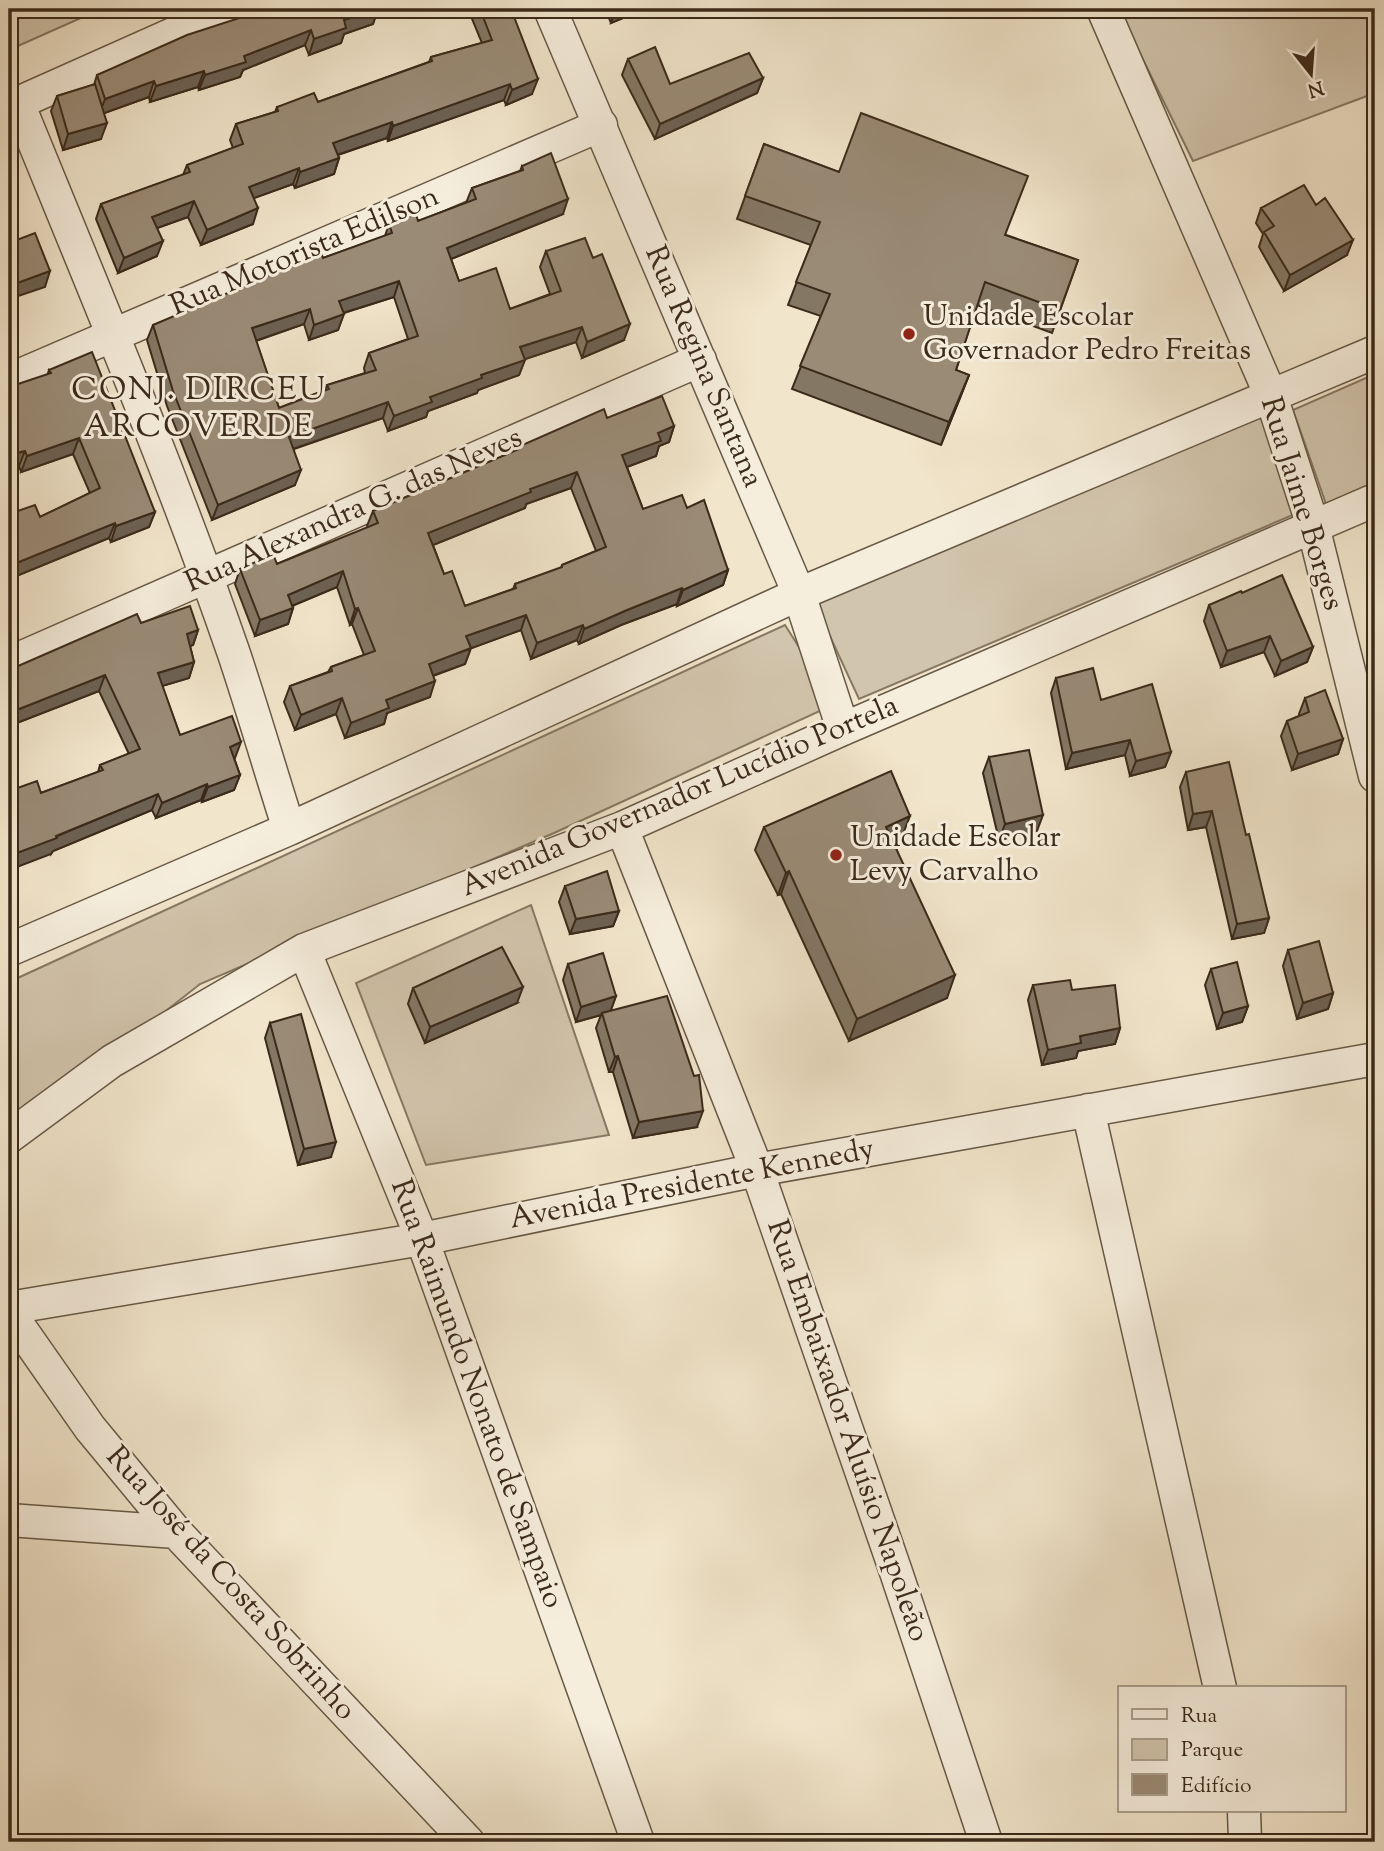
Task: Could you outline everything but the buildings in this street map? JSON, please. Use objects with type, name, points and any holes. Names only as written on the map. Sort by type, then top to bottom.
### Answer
[{"type":"street","points":[[229,9],[13,105],[113,335],[233,652],[289,828]]},
{"type":"street","name":"Rua Regina Santana","points":[[550,9],[799,594],[843,729]]},
{"type":"street","name":"Rua Jaime Borges","points":[[1103,9],[1271,396],[1313,526],[1375,776]]},
{"type":"street","name":"Rua Motorista Edilson","points":[[9,380],[601,125]]},
{"type":"street","points":[[9,950],[289,828],[799,594],[1375,352]]},
{"type":"street","name":"Rua Alexandra G. das Neves","points":[[9,663],[700,360]]},
{"type":"street","name":"Avenida Governador Lucídio Portela","points":[[9,1138],[112,1061],[304,950],[622,828],[843,729],[1375,500]]},
{"type":"street","name":"Rua Embaixador Aluísio Napoleão","points":[[622,828],[757,1170],[892,1559],[986,1842]]},
{"type":"street","name":"Rua Raimundo Nonato de Sampaio","points":[[304,950],[422,1239],[638,1842]]},
{"type":"street","name":"Avenida Presidente Kennedy","points":[[9,1310],[422,1239],[757,1170],[1375,1059]]},
{"type":"street","points":[[1088,1110],[1220,1686]]},
{"type":"street","name":"Rua José da Costa Sobrinho","points":[[9,1310],[90,1428],[176,1532],[468,1842]]},
{"type":"street","points":[[9,1520],[176,1532]]},
{"type":"street","points":[[1244,1812],[1245,1842]]},
{"type":"green space","points":[[9,9],[101,9],[9,50]]},
{"type":"green space","points":[[1118,9],[1375,9],[1375,93],[1193,161]]},
{"type":"green space","points":[[1375,374],[1375,482],[1326,504],[1293,410]]},
{"type":"green space","points":[[1262,416],[1307,509],[859,699],[815,604]]},
{"type":"green space","points":[[785,625],[835,704],[554,833],[200,984],[9,1135],[9,982]]},
{"type":"green space","points":[[531,905],[609,1135],[426,1165],[356,983]]},
{"type":"place","name":"Unidade Escolar Governador Pedro Freitas","points":[[909,334]]},
{"type":"place","name":"Unidade Escolar Levy Carvalho","points":[[836,855]]},
{"type":"district","name":"CONJ. DIRCEU ARCOVERDE","points":[[199,410]]}]
